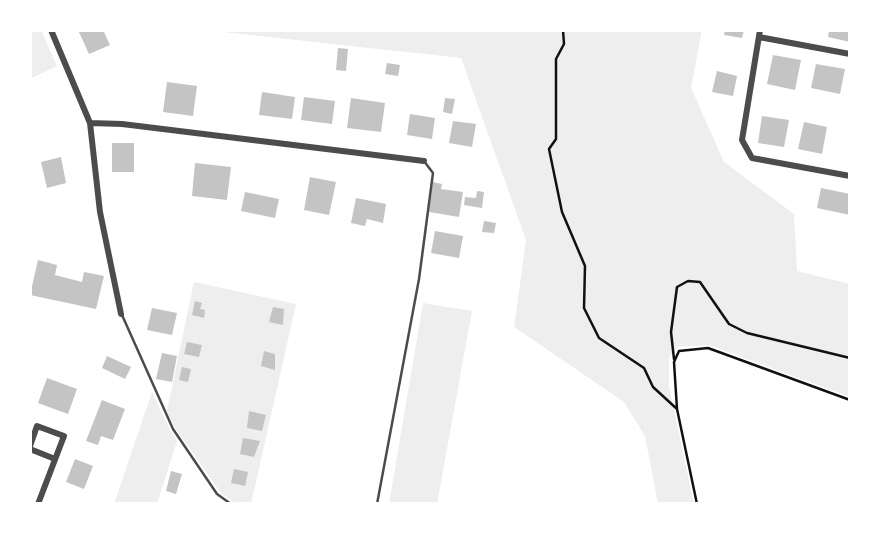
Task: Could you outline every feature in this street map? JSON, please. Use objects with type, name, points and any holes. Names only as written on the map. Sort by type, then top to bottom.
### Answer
[{"type":"street","points":[[51,30],[90,123],[100,212],[121,314]]},
{"type":"street","points":[[850,54],[760,34],[742,141],[752,158],[850,176]]},
{"type":"street","points":[[90,123],[122,124],[424,161]]},
{"type":"street","points":[[38,504],[64,436],[37,426],[30,447],[55,459]]},
{"type":"lane","points":[[377,504],[419,279],[433,173],[424,161]]},
{"type":"lane","points":[[121,314],[173,429],[217,494],[231,504]]},
{"type":"path","points":[[563,30],[564,44],[556,59],[556,139],[549,149],[562,212],[585,266],[584,308],[599,338],[644,368],[653,387],[677,409]]},
{"type":"path","points":[[697,504],[677,409],[671,332],[677,287],[688,281],[700,282],[729,324],[747,333],[850,358]]},
{"type":"path","points":[[674,362],[680,352],[708,348],[850,400]]},
{"type":"shaded area","points":[[30,30],[41,30],[57,66],[32,78],[30,104]]},
{"type":"shaded area","points":[[205,30],[702,30],[691,88],[724,162],[794,214],[797,271],[850,284],[850,397],[709,345],[677,347],[669,357],[669,386],[694,504],[658,504],[645,436],[624,402],[514,327],[526,240],[461,58]]},
{"type":"shaded area","points":[[194,282],[296,304],[251,504],[236,504],[221,493],[175,428],[167,411]]},
{"type":"shaded area","points":[[423,303],[472,311],[437,504],[389,504]]},
{"type":"shaded area","points":[[152,392],[177,441],[157,504],[114,504]]},
{"type":"building","points":[[78,30],[103,30],[110,45],[89,54]]},
{"type":"building","points":[[725,30],[744,30],[742,38],[724,35]]},
{"type":"building","points":[[829,30],[850,30],[850,42],[828,37]]},
{"type":"building","points":[[338,48],[348,49],[346,71],[336,70]]},
{"type":"building","points":[[773,55],[801,60],[795,90],[767,84]]},
{"type":"building","points":[[387,63],[400,65],[398,76],[385,74]]},
{"type":"building","points":[[816,64],[845,69],[840,94],[811,88]]},
{"type":"building","points":[[717,71],[737,76],[733,96],[712,92]]},
{"type":"building","points":[[167,82],[197,86],[193,116],[163,112]]},
{"type":"building","points":[[262,92],[295,97],[292,119],[259,115]]},
{"type":"building","points":[[304,97],[335,101],[332,124],[301,120]]},
{"type":"building","points":[[351,98],[385,103],[381,132],[347,128]]},
{"type":"building","points":[[445,98],[455,99],[452,114],[443,112]]},
{"type":"building","points":[[410,114],[435,118],[432,139],[407,135]]},
{"type":"building","points":[[762,116],[789,120],[784,147],[758,143]]},
{"type":"building","points":[[453,121],[476,124],[472,147],[449,143]]},
{"type":"building","points":[[804,122],[827,127],[822,154],[798,149]]},
{"type":"building","points":[[112,143],[134,143],[134,172],[112,172]]},
{"type":"building","points":[[61,157],[66,183],[47,188],[41,162]]},
{"type":"building","points":[[195,163],[231,167],[227,200],[192,196]]},
{"type":"building","points":[[310,177],[336,182],[329,215],[304,210]]},
{"type":"building","points":[[433,182],[442,184],[441,189],[463,192],[459,217],[429,212]]},
{"type":"building","points":[[821,188],[850,194],[850,215],[817,208]]},
{"type":"building","points":[[477,191],[484,192],[482,208],[464,205],[465,197],[476,198]]},
{"type":"building","points":[[245,192],[279,199],[275,218],[241,211]]},
{"type":"building","points":[[356,198],[386,204],[383,223],[367,219],[365,226],[351,223]]},
{"type":"building","points":[[484,221],[496,223],[494,233],[482,232]]},
{"type":"building","points":[[435,231],[463,236],[459,258],[431,253]]},
{"type":"building","points":[[38,260],[57,265],[55,275],[82,282],[84,272],[104,276],[96,309],[30,295]]},
{"type":"building","points":[[195,301],[202,303],[200,309],[205,310],[204,318],[192,315]]},
{"type":"building","points":[[273,307],[284,309],[283,325],[269,322]]},
{"type":"building","points":[[152,308],[177,313],[172,335],[147,330]]},
{"type":"building","points":[[187,342],[202,345],[199,357],[184,354]]},
{"type":"building","points":[[264,351],[275,354],[275,370],[261,366]]},
{"type":"building","points":[[162,353],[177,356],[172,382],[156,379]]},
{"type":"building","points":[[107,356],[131,367],[125,379],[102,368]]},
{"type":"building","points":[[182,367],[191,369],[188,382],[179,380]]},
{"type":"building","points":[[47,378],[77,389],[68,414],[38,403]]},
{"type":"building","points":[[102,400],[125,409],[113,440],[101,436],[98,445],[86,441]]},
{"type":"building","points":[[249,411],[266,415],[262,431],[247,428]]},
{"type":"building","points":[[243,438],[260,441],[254,457],[240,454]]},
{"type":"building","points":[[75,459],[93,466],[84,489],[66,482]]},
{"type":"building","points":[[234,469],[248,472],[245,486],[231,483]]},
{"type":"building","points":[[171,471],[182,474],[176,494],[166,491]]}]
